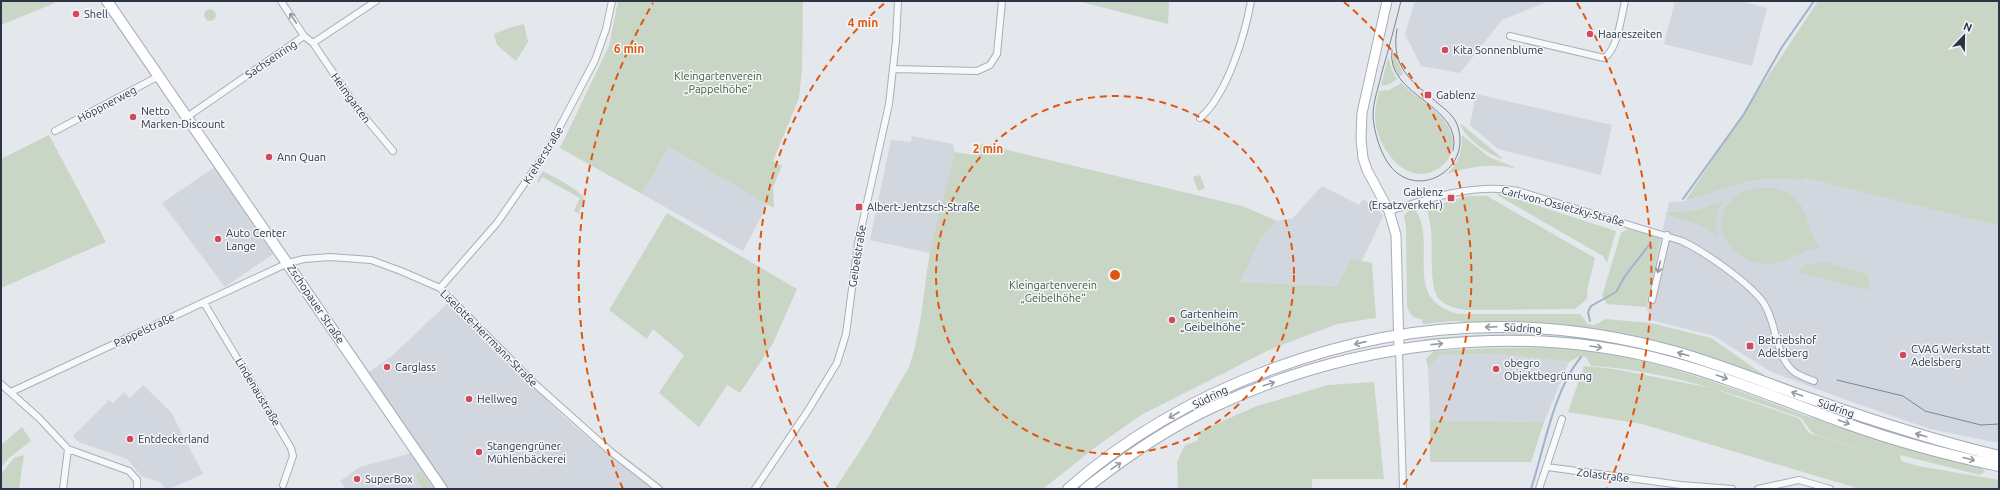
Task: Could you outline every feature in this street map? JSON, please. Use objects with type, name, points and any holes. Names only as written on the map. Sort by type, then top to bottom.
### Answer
[{"type":"main road","name":"Zschopauer Straße","points":[[107,1],[442,489]]},
{"type":"main road","name":"Südring","points":[[1068,489],[1106,458],[1133,440],[1218,392],[1259,375],[1313,356],[1357,344],[1421,332],[1500,327],[1545,329],[1637,343],[1672,351],[1721,366],[1850,413],[1910,432],[1999,456]]},
{"type":"main road","name":"Südring","points":[[1085,489],[1167,431],[1216,406],[1257,388],[1304,372],[1350,359],[1399,350],[1451,343],[1558,342],[1636,353],[1704,371],[1847,424],[1906,442],[1999,466]]},
{"type":"street","points":[[281,1],[304,36]]},
{"type":"street","name":"Sachsenring","points":[[188,117],[304,36],[313,42],[332,32],[376,1]]},
{"type":"street","name":"Kreherstraße","points":[[440,288],[497,223],[547,151],[595,60],[606,29],[612,1]]},
{"type":"street","name":"Geibelstraße","points":[[755,489],[807,412],[837,364],[849,319],[858,243],[889,104],[894,69],[898,1]]},
{"type":"street","points":[[894,69],[977,71],[990,66],[997,54],[1002,1]]},
{"type":"street","points":[[1200,118],[1206,113],[1216,99],[1230,73],[1241,41],[1251,1]]},
{"type":"street","points":[[1387,1],[1362,113],[1361,139],[1363,158],[1367,170],[1389,211],[1396,242],[1403,489]]},
{"type":"street","points":[[1510,36],[1604,58],[1611,54],[1614,46],[1625,1]]},
{"type":"street","name":"Heimgarten","points":[[313,42],[357,108],[393,151]]},
{"type":"street","name":"Höppnerweg","points":[[55,131],[159,76]]},
{"type":"street","name":"Carl-von-Ossietzky-Straße","points":[[1389,211],[1475,188],[1499,188],[1518,191],[1667,235],[1697,248],[1758,297],[1767,310],[1781,352],[1788,364],[1799,375],[1814,381]]},
{"type":"street","points":[[1652,300],[1667,235]]},
{"type":"street","name":"Liselotte-Herrmann-Straße","points":[[288,263],[304,259],[330,257],[371,260],[440,288],[539,388],[610,451],[659,489]]},
{"type":"street","name":"Pappelstraße","points":[[11,392],[288,263]]},
{"type":"street","name":"Lindenaustraße","points":[[204,303],[291,448],[293,456],[283,485]]},
{"type":"street","points":[[1,384],[11,392],[68,449],[129,471],[137,480],[137,489]]},
{"type":"street","points":[[1539,489],[1562,419]]},
{"type":"street","points":[[63,489],[68,449]]},
{"type":"street","name":"Zolastraße","points":[[1547,467],[1681,485],[1732,489]]},
{"type":"street","points":[[1758,489],[1799,480],[1830,489]]},
{"type":"shaded area","name":"Kita Sonnenblume","points":[[1415,1],[1549,1],[1502,20],[1460,73],[1421,66],[1405,34]]},
{"type":"shaded area","points":[[1675,1],[1740,1],[1767,8],[1752,66],[1664,44]]},
{"type":"shaded area","points":[[1476,94],[1612,125],[1601,175],[1498,149],[1470,125]]},
{"type":"shaded area","points":[[912,136],[953,144],[955,152],[930,253],[870,240],[891,140],[911,142]]},
{"type":"shaded area","points":[[667,147],[768,204],[743,251],[642,194]]},
{"type":"shaded area","points":[[215,167],[273,254],[225,287],[162,203]]},
{"type":"shaded area","points":[[1805,178],[1999,226],[1999,443],[1930,429],[1849,401],[1771,372],[1714,336],[1651,320],[1646,307],[1669,202],[1685,201],[1746,182],[1764,179],[1803,180]]},
{"type":"shaded area","points":[[1322,186],[1359,205],[1363,199],[1378,208],[1383,216],[1362,261],[1351,259],[1337,286],[1239,282],[1261,237],[1277,221],[1293,218]]},
{"type":"shaded area","points":[[449,302],[566,419],[611,457],[655,489],[447,489],[366,374],[392,356]]},
{"type":"shaded area","points":[[1499,354],[1569,362],[1544,422],[1430,420],[1428,368],[1439,355]]},
{"type":"shaded area","name":"Entdeckerland","points":[[143,385],[171,412],[203,474],[169,489],[165,489],[160,482],[141,476],[127,459],[79,442],[73,436],[109,400],[113,403],[124,392],[130,398]]},
{"type":"shaded area","points":[[412,453],[437,489],[346,489],[340,481],[360,467]]},
{"type":"green space","points":[[1,1],[54,1],[55,3],[1,25]]},
{"type":"green space","name":"Kleingartenverein „Pappelhöhe“","points":[[618,1],[803,1],[802,69],[799,98],[773,161],[782,166],[773,187],[774,208],[668,147],[642,194],[560,148],[609,46]]},
{"type":"green space","points":[[1077,1],[1169,1],[1168,24]]},
{"type":"green space","points":[[1818,1],[1999,1],[1999,226],[1805,178],[1803,180],[1764,179],[1746,182],[1685,201]]},
{"type":"green space","points":[[208,9],[212,9],[216,15],[212,21],[208,21],[204,17],[204,13]]},
{"type":"green space","points":[[524,24],[528,42],[516,61],[497,45],[494,34]]},
{"type":"green space","points":[[1393,53],[1395,54],[1403,74],[1399,77],[1393,65]]},
{"type":"green space","points":[[1388,57],[1392,70],[1397,79],[1390,84],[1381,86]]},
{"type":"green space","points":[[1401,83],[1433,109],[1445,121],[1453,140],[1453,146],[1447,160],[1436,170],[1426,174],[1416,173],[1398,165],[1385,148],[1377,130],[1375,115],[1379,91],[1389,90]]},
{"type":"green space","points":[[1460,123],[1502,158],[1501,159],[1495,156],[1471,140]]},
{"type":"green space","points":[[49,135],[106,242],[1,288],[1,159]]},
{"type":"green space","points":[[1462,135],[1489,157],[1514,167],[1480,166],[1447,174],[1454,166],[1461,151]]},
{"type":"green space","name":"Kleingartenverein „Geibelhöhe“","points":[[982,144],[1242,206],[1277,221],[1261,237],[1240,282],[1337,286],[1351,259],[1372,263],[1376,318],[1337,324],[1269,350],[1141,415],[1097,446],[1043,489],[835,489],[867,440],[909,367],[920,325],[930,253],[955,152],[972,155],[975,148]]},
{"type":"green space","points":[[543,171],[574,189],[583,197],[585,201],[579,211],[580,214],[574,211],[580,198],[542,177],[539,183],[537,181]]},
{"type":"green space","points":[[1200,175],[1205,188],[1198,191],[1193,177]]},
{"type":"green space","points":[[1775,188],[1795,198],[1801,205],[1814,238],[1820,248],[1806,251],[1786,260],[1772,264],[1754,262],[1735,252],[1728,244],[1723,235],[1721,225],[1723,215],[1728,204],[1742,192],[1754,189]]},
{"type":"green space","points":[[1498,193],[1616,231],[1607,263],[1603,256],[1497,195]]},
{"type":"green space","points":[[1467,196],[1487,196],[1595,258],[1587,299],[1575,309],[1466,310],[1443,302],[1437,296],[1433,283],[1432,236],[1427,208]]},
{"type":"green space","points":[[1723,201],[1716,219],[1718,237],[1704,227],[1664,213],[1698,210]]},
{"type":"green space","points":[[1414,208],[1421,222],[1424,237],[1425,283],[1430,296],[1441,307],[1459,314],[1580,314],[1588,324],[1594,325],[1606,319],[1651,323],[1711,338],[1770,379],[1693,353],[1479,323],[1453,321],[1423,324],[1422,319],[1416,318],[1408,310],[1407,304],[1406,226],[1404,216],[1407,212]]},
{"type":"green space","points":[[667,213],[797,289],[773,343],[740,393],[727,385],[699,427],[659,393],[684,355],[653,329],[647,339],[609,310]]},
{"type":"green space","points":[[1628,229],[1661,238],[1646,307],[1607,304],[1602,296],[1621,233]]},
{"type":"green space","points":[[1825,262],[1866,274],[1870,282],[1868,290],[1798,272],[1805,265]]},
{"type":"green space","points":[[1529,334],[1594,339],[1667,354],[1999,460],[1999,463],[1925,444],[1628,348],[1424,342],[1423,339],[1474,335]]},
{"type":"green space","points":[[1491,348],[1558,348],[1591,351],[1656,365],[1719,384],[1812,418],[1815,416],[1981,467],[1985,472],[1980,475],[1900,455],[1901,461],[1816,435],[1799,417],[1748,399],[1696,384],[1644,372],[1591,366],[1586,357],[1580,356],[1569,362],[1499,354],[1440,355],[1428,368],[1426,359],[1434,351]]},
{"type":"green space","points":[[1584,366],[1614,369],[1711,388],[1798,418],[1807,431],[1811,434],[1918,466],[1999,480],[1999,489],[1860,489],[1642,424],[1568,412]]},
{"type":"green space","points":[[1374,382],[1384,479],[1312,479],[1312,489],[1178,489],[1177,462],[1185,445],[1197,441],[1200,431],[1257,406],[1328,385]]},
{"type":"green space","points":[[1430,420],[1544,422],[1531,462],[1430,462]]},
{"type":"green space","points":[[22,427],[31,441],[9,458],[1,467],[1,445]]},
{"type":"green space","points":[[24,455],[19,489],[1,489],[1,474],[14,458]]},
{"type":"green space","points":[[419,472],[423,474],[433,489],[423,489],[416,477]]},
{"type":"waterway","points":[[1683,199],[1744,114],[1782,47],[1814,1]]},
{"type":"waterway","points":[[1590,321],[1588,312],[1591,306],[1616,292],[1625,276],[1649,245]]},
{"type":"waterway","points":[[1531,489],[1557,402],[1572,370],[1581,357]]},
{"type":"tram line","points":[[1397,29],[1396,43],[1400,65],[1421,89],[1449,113],[1454,119],[1459,131],[1460,145],[1456,158],[1449,168],[1438,176],[1427,180],[1414,180],[1402,176],[1391,167],[1381,150],[1376,136],[1374,123],[1373,110],[1375,99],[1401,1]]},
{"type":"tram line","points":[[1392,50],[1393,66],[1400,79],[1437,111],[1447,122],[1453,135],[1453,151]]},
{"type":"tram line","points":[[1837,380],[1903,396],[1925,411],[1981,425],[1999,424]]},
{"type":"place","name":"Shell","points":[[76,14]]},
{"type":"place","name":"Haareszeiten","points":[[1590,34]]},
{"type":"place","name":"Kita Sonnenblume","points":[[1445,50]]},
{"type":"place","name":"Gablenz","points":[[1428,95]]},
{"type":"place","name":"Netto Marken-Discount","points":[[133,117]]},
{"type":"place","name":"Ann Quan","points":[[269,157]]},
{"type":"place","name":"Gablenz (Ersatzverkehr)","points":[[1451,198]]},
{"type":"place","name":"Albert-Jentzsch-Straße","points":[[859,207]]},
{"type":"place","name":"Auto Center Lange","points":[[218,239]]},
{"type":"place","name":"Gartenheim „Geibelhöhe“","points":[[1172,320]]},
{"type":"place","name":"Betriebshof Adelsberg","points":[[1750,346]]},
{"type":"place","name":"CVAG Werkstatt Adelsberg","points":[[1903,355]]},
{"type":"place","name":"Carglass","points":[[387,367]]},
{"type":"place","name":"obegro Objektbegrünung","points":[[1496,369]]},
{"type":"place","name":"Hellweg","points":[[469,399]]},
{"type":"place","name":"Entdeckerland","points":[[130,439]]},
{"type":"place","name":"Stangengrüner Mühlenbäckerei","points":[[479,452]]},
{"type":"place","name":"SuperBox","points":[[357,479]]}]
